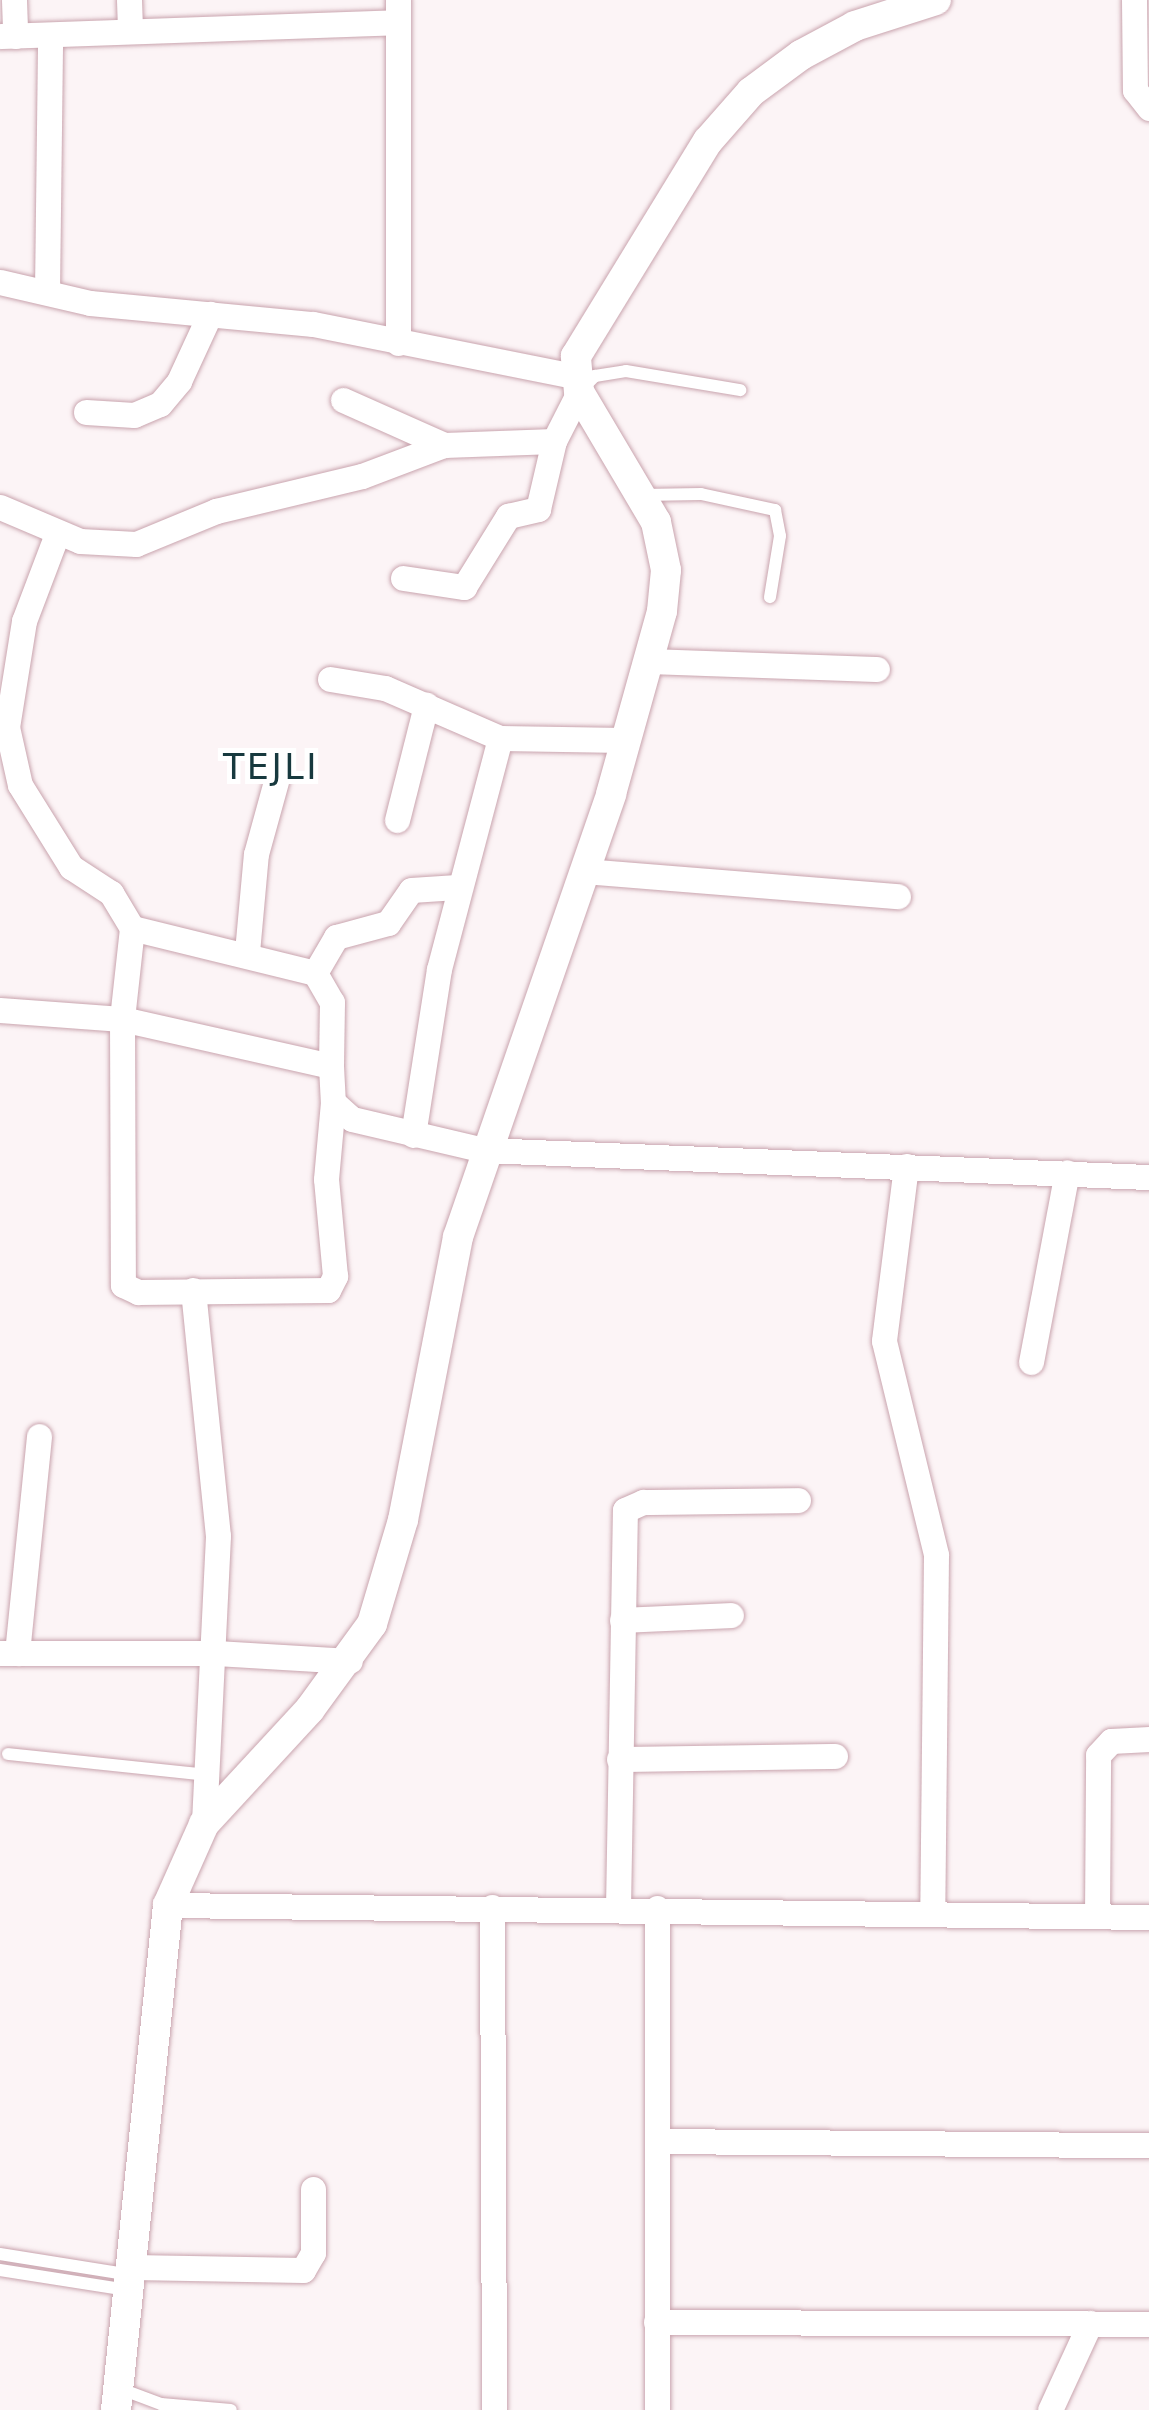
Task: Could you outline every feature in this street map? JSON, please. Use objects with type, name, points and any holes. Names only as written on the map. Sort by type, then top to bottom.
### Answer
[{"type":"street","points":[[14,0],[7,36],[398,11],[398,343]]},
{"type":"street","points":[[129,0],[130,30]]},
{"type":"street","points":[[404,578],[464,587],[496,545],[508,516],[538,508],[554,440],[576,384],[576,356],[601,308],[708,141],[751,92],[855,13],[936,0]]},
{"type":"street","points":[[1134,0],[1135,90],[1149,108]]},
{"type":"street","points":[[47,292],[50,34]]},
{"type":"street","points":[[0,282],[210,314],[312,324],[576,384],[656,522],[666,570],[648,661],[584,871],[484,1150],[458,1237],[403,1520],[372,1624],[350,1661],[204,1824],[168,1905],[117,2399]]},
{"type":"street","points":[[86,412],[134,415],[160,404],[179,380],[210,314]]},
{"type":"street","points":[[344,400],[444,445]]},
{"type":"street","points":[[0,507],[56,534],[136,544],[216,511],[362,476],[444,445],[554,440]]},
{"type":"street","points":[[56,534],[24,621],[6,726],[9,755],[20,785],[71,866],[111,892],[132,928],[122,1019],[120,1277],[138,1292],[320,1293],[334,1284],[326,1179],[332,1102],[332,1002],[315,973],[247,952],[132,928]]},
{"type":"street","points":[[648,661],[877,669]]},
{"type":"street","points":[[330,680],[386,688],[500,738],[624,740]]},
{"type":"street","points":[[396,820],[426,705]]},
{"type":"street","points":[[412,1135],[458,886],[500,738]]},
{"type":"street","points":[[247,952],[256,854],[277,778]]},
{"type":"street","points":[[584,871],[898,896]]},
{"type":"street","points":[[315,973],[336,937],[388,923],[411,890],[458,886]]},
{"type":"street","points":[[0,1010],[122,1019],[331,1066]]},
{"type":"street","points":[[332,1102],[352,1119],[484,1150],[1149,1177]]},
{"type":"street","points":[[906,1166],[884,1341],[936,1555],[932,1913]]},
{"type":"street","points":[[1031,1362],[1067,1172]]},
{"type":"street","points":[[193,1290],[215,1468],[216,1652],[204,1824]]},
{"type":"street","points":[[39,1436],[8,1653],[216,1652],[350,1661]]},
{"type":"street","points":[[618,1908],[621,1520],[632,1505],[798,1500]]},
{"type":"street","points":[[622,1620],[731,1615]]},
{"type":"street","points":[[1097,1916],[1098,1755],[1112,1740],[1149,1739]]},
{"type":"street","points":[[619,1759],[835,1756]]},
{"type":"street","points":[[168,1905],[1149,1917]]},
{"type":"street","points":[[492,1907],[494,2410]]},
{"type":"street","points":[[657,1908],[657,2410]]},
{"type":"street","points":[[657,2141],[1149,2145]]},
{"type":"street","points":[[131,2278],[302,2270],[313,2252],[313,2189]]},
{"type":"street","points":[[656,2322],[1149,2324]]},
{"type":"street","points":[[1050,2410],[1090,2323]]},
{"type":"lane","points":[[576,384],[626,371],[740,390]]},
{"type":"lane","points":[[642,495],[701,494],[775,510],[780,536],[770,596]]},
{"type":"lane","points":[[8,1754],[207,1775]]},
{"type":"lane","points":[[0,2254],[131,2278]]},
{"type":"lane","points":[[0,2270],[131,2278]]},
{"type":"lane","points":[[117,2399],[188,2410],[231,2410]]},
{"type":"district","name":"TEJLI","points":[[271,767]]}]
